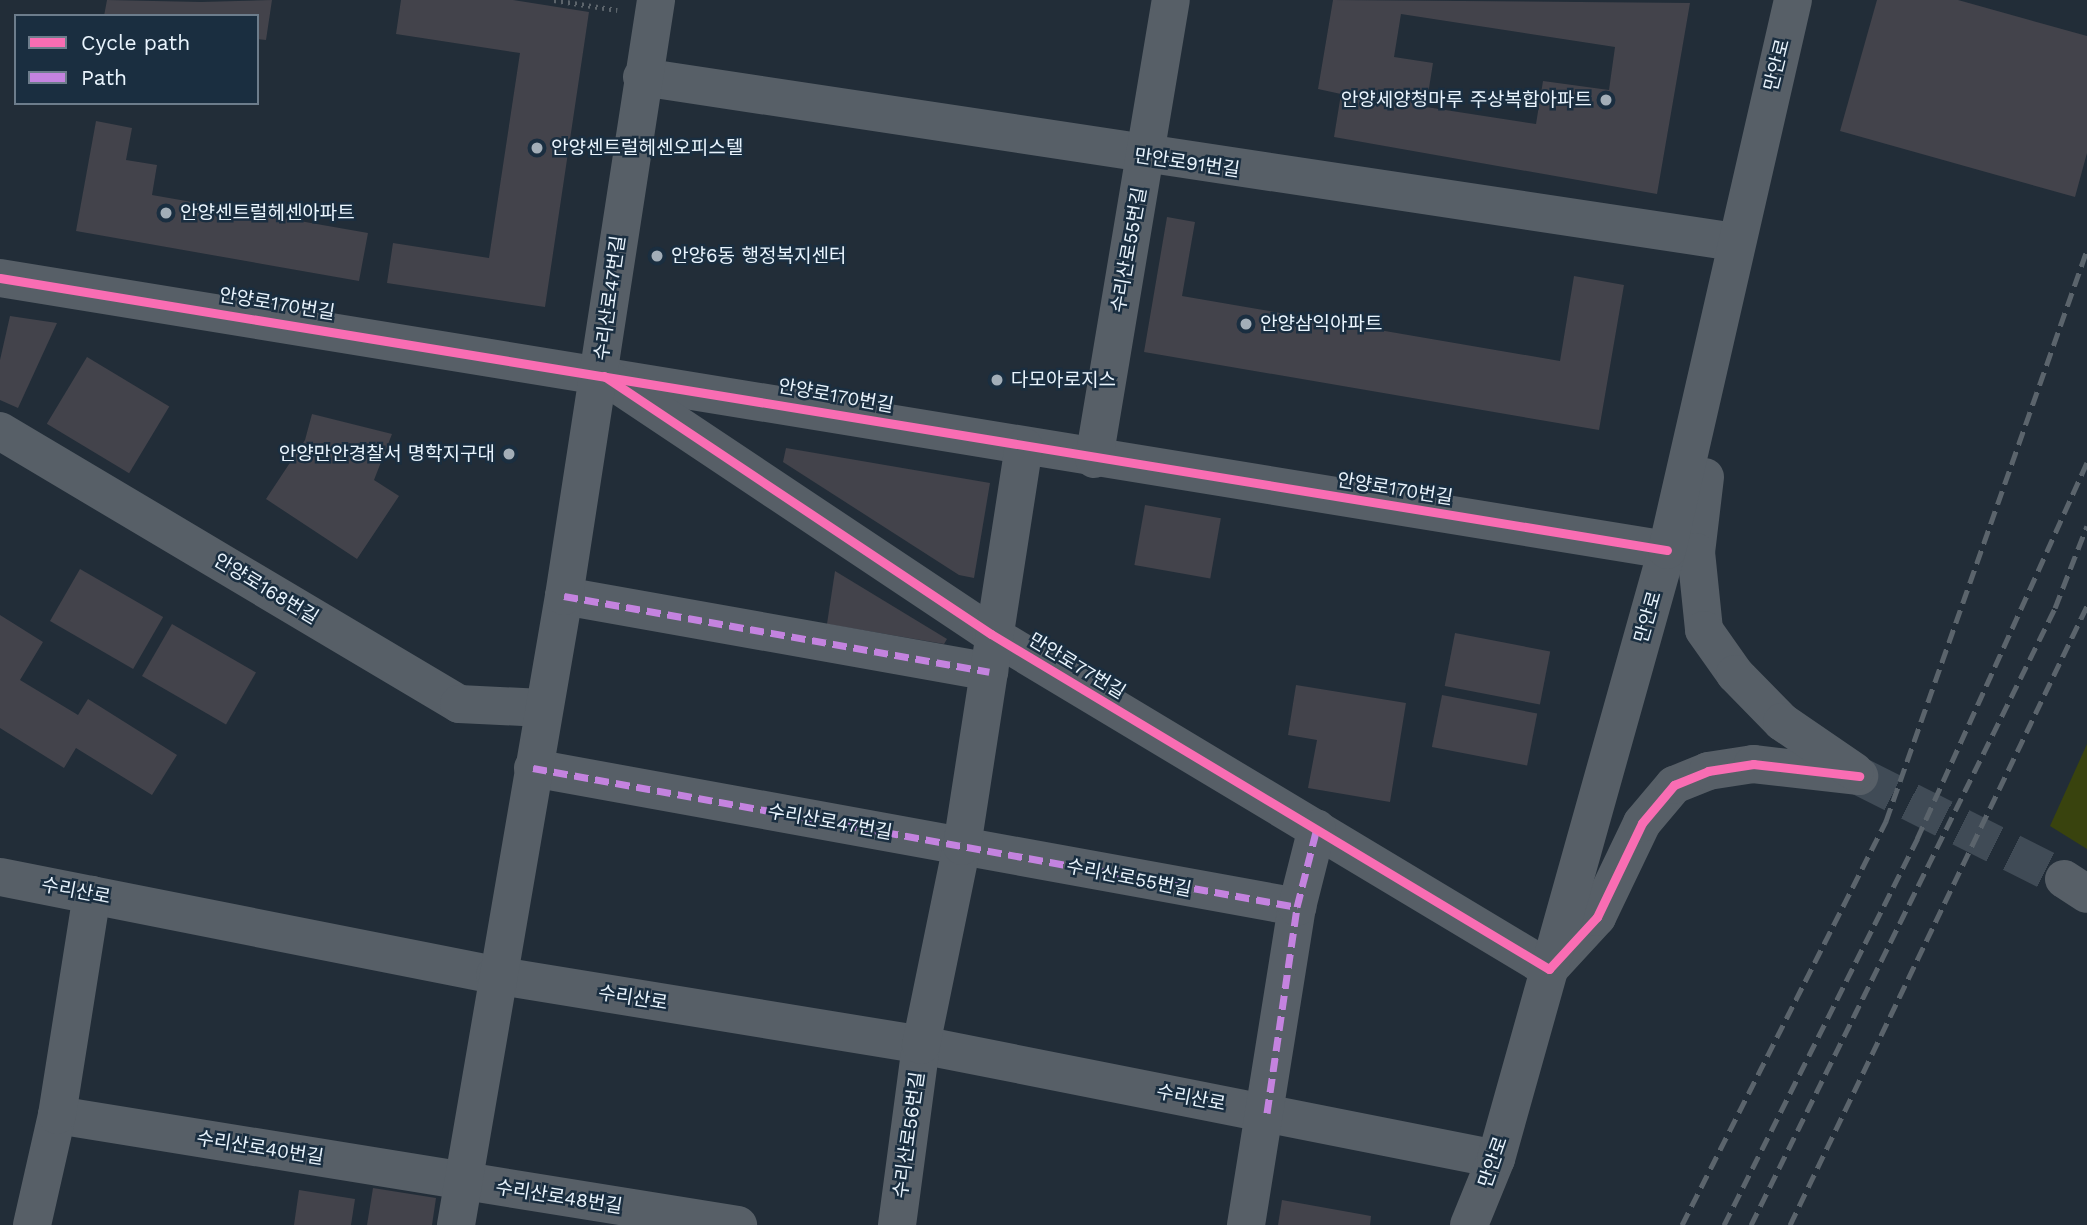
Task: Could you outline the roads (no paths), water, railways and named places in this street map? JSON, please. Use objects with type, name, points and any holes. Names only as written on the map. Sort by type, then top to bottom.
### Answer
[{"type":"street","name":"수리산로55번길","points":[[1094,459],[1171,0]]},
{"type":"street","name":"만안로","points":[[1469,1225],[1496,1159],[1667,550],[1734,242],[1793,0]]},
{"type":"street","name":"수리산로47번길","points":[[495,975],[564,596],[654,8]]},
{"type":"street","name":"만안로91번길","points":[[642,77],[1145,157],[1734,242]]},
{"type":"street","name":"안양로170번길","points":[[0,278],[599,372],[1094,459],[1667,550]]},
{"type":"street","name":"만안로77번길","points":[[599,372],[991,634],[1549,969]]},
{"type":"street","points":[[1549,969],[1597,917],[1642,823],[1674,785],[1708,771],[1753,764],[1859,776],[1782,722],[1735,674],[1704,630],[1696,552],[1707,463],[1698,404]]},
{"type":"street","name":"안양로168번길","points":[[0,430],[459,704],[543,708]]},
{"type":"street","points":[[921,1045],[962,846],[989,672],[991,634],[1024,447]]},
{"type":"street","points":[[564,596],[989,672]]},
{"type":"street","name":"수리산로47번길","points":[[533,768],[962,846]]},
{"type":"street","points":[[1246,1225],[1267,1113],[1297,907],[1317,828]]},
{"type":"street","name":"수리산로55번길","points":[[962,846],[1297,907]]},
{"type":"street","name":"수리산로","points":[[0,877],[495,975],[921,1045],[1496,1159]]},
{"type":"street","points":[[32,1225],[57,1115],[92,895]]},
{"type":"street","points":[[456,1225],[495,975]]},
{"type":"street","name":"수리산로56번길","points":[[897,1225],[921,1045]]},
{"type":"street","name":"수리산로40번길","points":[[57,1115],[463,1181]]},
{"type":"street","name":"수리산로48번길","points":[[463,1181],[738,1225]]},
{"type":"tunnel","points":[[1859,776],[2064,879]]},
{"type":"railway","points":[[1682,1225],[1886,821],[2087,250]]},
{"type":"railway","points":[[1724,1225],[1917,839],[2087,463]]},
{"type":"railway","points":[[1751,1225],[2055,608],[2087,526]]},
{"type":"railway","points":[[1790,1225],[2087,606]]},
{"type":"place","name":"안양세양청마루 주상복합아파트","points":[[1606,100]]},
{"type":"place","name":"안양센트럴헤센오피스텔","points":[[537,148]]},
{"type":"place","name":"안양센트럴헤센아파트","points":[[166,213]]},
{"type":"place","name":"안양6동 행정복지센터","points":[[657,256]]},
{"type":"place","name":"안양삼익아파트","points":[[1246,324]]},
{"type":"place","name":"다모아로지스","points":[[997,380]]},
{"type":"place","name":"안양만안경찰서 명학지구대","points":[[509,454]]}]
